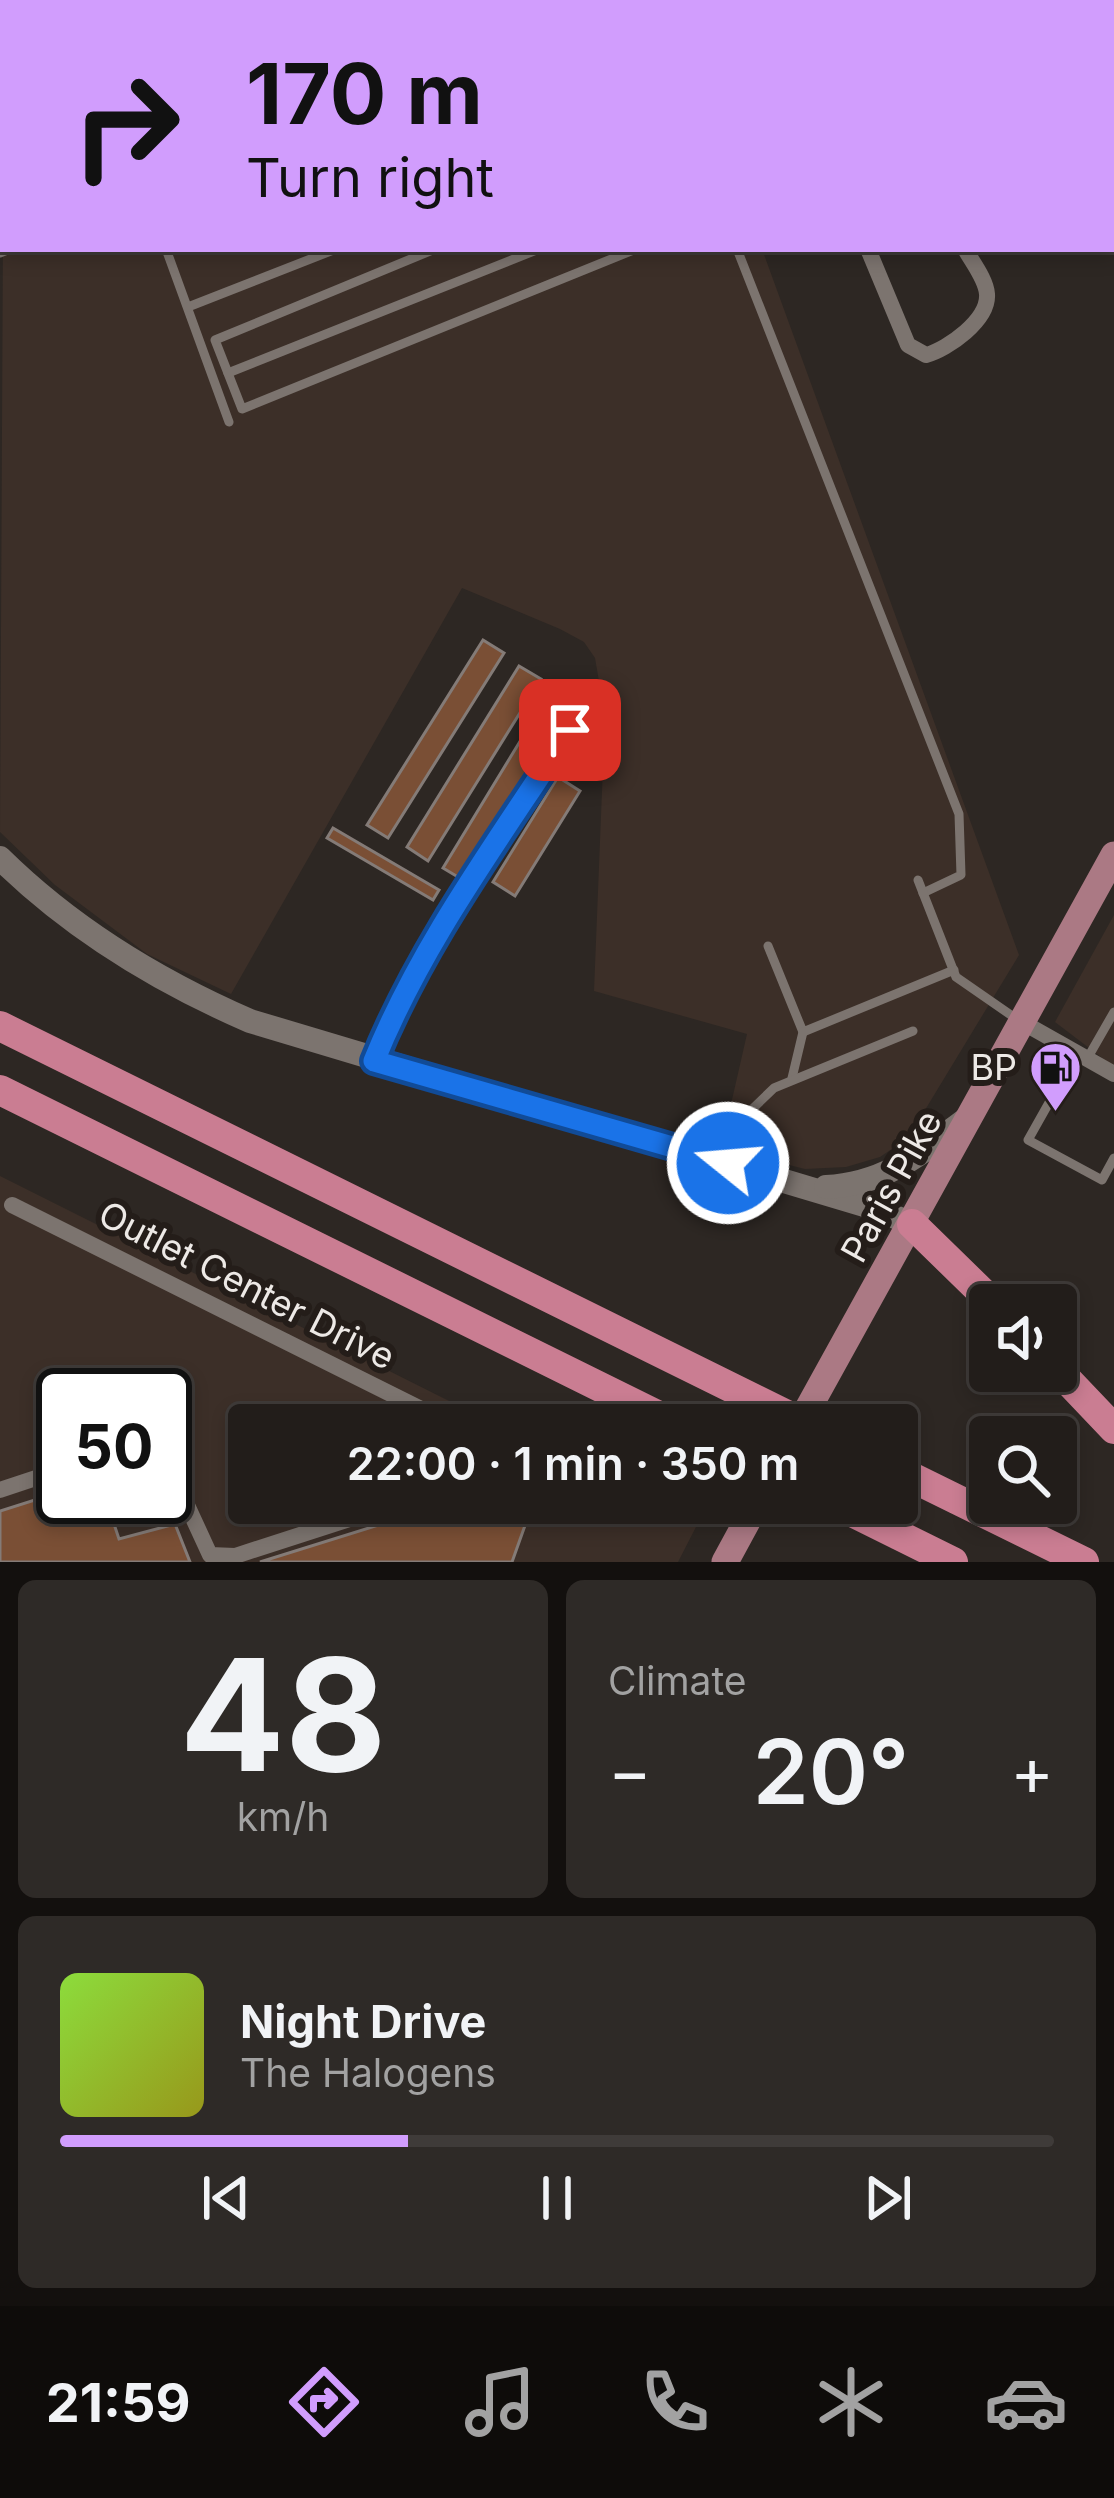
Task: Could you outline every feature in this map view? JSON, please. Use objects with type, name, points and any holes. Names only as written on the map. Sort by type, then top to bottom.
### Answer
[{"type":"highway","points":[[0,1022],[761,1404]]},
{"type":"highway","points":[[0,1090],[634,1404]]},
{"type":"highway","points":[[912,1224],[973,1284]]},
{"type":"highway","points":[[1077,1390],[1114,1430]]},
{"type":"highway","points":[[918,1480],[1084,1562]]},
{"type":"highway","points":[[876,1524],[953,1562]]},
{"type":"main road","name":"Paris Pike","points":[[812,1404],[1022,1022],[1106,887],[1114,855]]},
{"type":"main road","points":[[0,858],[98,940],[187,992],[250,1021],[728,1163],[912,1224]]},
{"type":"main road","points":[[805,1187],[854,1186],[895,1172],[971,1115]]},
{"type":"main road","points":[[725,1562],[745,1524]]},
{"type":"street","points":[[869,252],[908,345],[926,355],[955,341],[986,306],[988,292],[967,252]]},
{"type":"street","points":[[1022,1022],[1114,1074]]},
{"type":"street","name":"Outlet Center Drive","points":[[12,1205],[411,1404]]},
{"type":"street","points":[[0,1490],[36,1478]]},
{"type":"street","points":[[192,1516],[210,1555],[236,1556],[334,1524]]},
{"type":"lane","points":[[167,252],[229,422]]},
{"type":"lane","points":[[188,307],[328,252]]},
{"type":"lane","points":[[420,252],[215,340],[242,409],[629,252]]},
{"type":"lane","points":[[228,373],[531,252]]},
{"type":"lane","points":[[738,252],[959,814],[962,875],[923,893]]},
{"type":"lane","points":[[374,1061],[393,1014],[450,915],[570,730]]},
{"type":"lane","points":[[918,880],[956,977],[1022,1022]]},
{"type":"lane","points":[[768,946],[803,1032],[792,1078]]},
{"type":"lane","points":[[803,1032],[954,970]]},
{"type":"lane","points":[[1114,1012],[1110,1026],[1082,1056],[1028,1140],[1102,1180],[1114,1158]]},
{"type":"lane","points":[[728,1163],[744,1117],[755,1103],[792,1078],[913,1031]]},
{"type":"shaded area","points":[[3,252],[763,252],[1019,955],[908,1138],[880,1157],[846,1167],[805,1169],[721,1148],[747,1034],[594,991],[605,716],[595,658],[584,642],[560,629],[462,588],[231,994],[147,954],[55,885],[0,832]]},
{"type":"shaded area","points":[[1114,915],[1114,1067],[1055,1022]]},
{"type":"shaded area","points":[[0,1176],[455,1404],[228,1404],[228,1524],[695,1524],[678,1562],[0,1562]]},
{"type":"building","points":[[483,640],[504,653],[388,838],[367,825]]},
{"type":"building","points":[[519,666],[541,679],[428,861],[407,847]]},
{"type":"building","points":[[547,697],[567,709],[463,880],[443,868]]},
{"type":"building","points":[[558,777],[580,791],[515,896],[493,882]]},
{"type":"building","points":[[333,828],[439,890],[433,900],[327,838]]},
{"type":"building","points":[[36,1500],[36,1524],[114,1524],[119,1539],[175,1524],[190,1562],[0,1562],[0,1511]]},
{"type":"building","points":[[382,1524],[526,1524],[512,1562],[260,1562]]},
{"type":"place","name":"BP","points":[[1056,1113]]},
{"type":"route","points":[[570,730],[450,915],[393,1014],[374,1061],[728,1163]]}]
